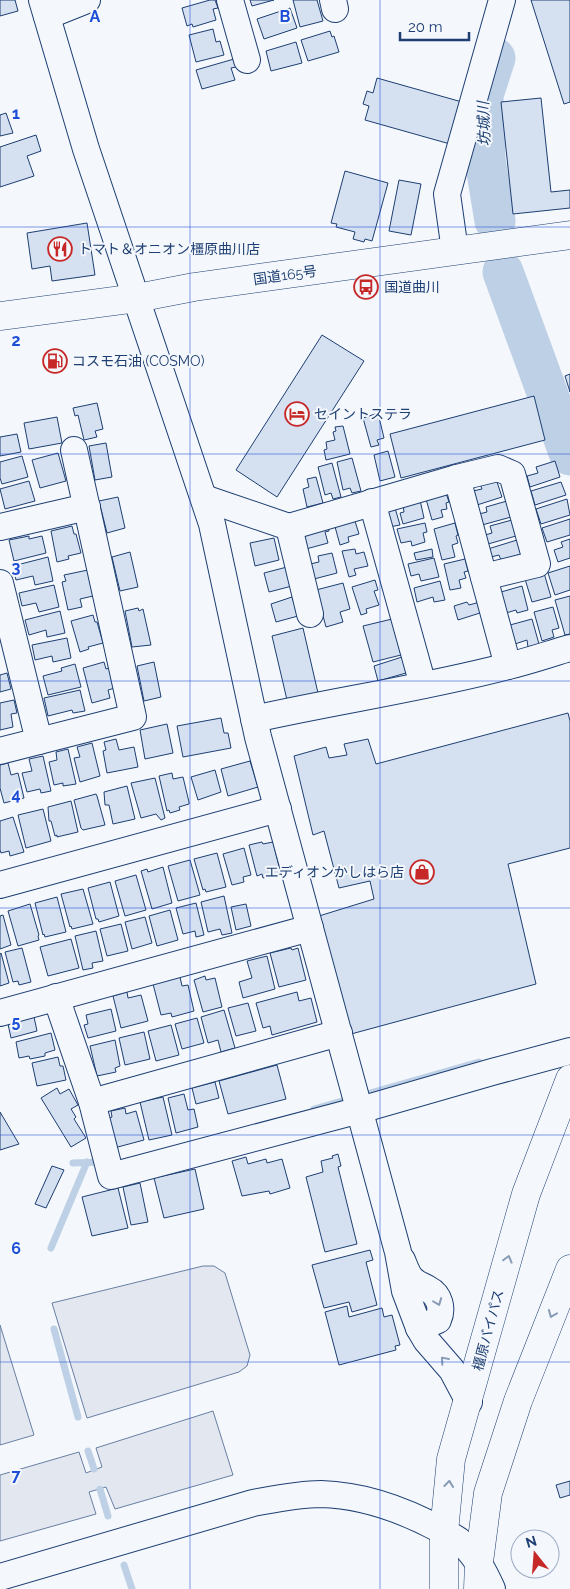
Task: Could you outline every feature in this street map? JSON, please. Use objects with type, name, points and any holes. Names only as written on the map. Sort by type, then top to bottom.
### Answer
[{"type":"highway","name":"国道165号","points":[[0,316],[570,235]]},
{"type":"highway","name":"橿原バイパス","points":[[444,1589],[444,1532],[451,1459],[469,1402],[526,1194],[570,1079]]},
{"type":"highway","points":[[478,1589],[479,1562],[488,1493],[518,1401],[570,1269]]},
{"type":"street","points":[[87,0],[44,8],[86,149],[212,524],[254,719],[398,1252],[405,1292],[419,1328],[426,1340],[452,1370],[469,1402]]},
{"type":"street","points":[[230,0],[247,60]]},
{"type":"street","points":[[455,251],[448,194],[502,0]]},
{"type":"street","points":[[0,751],[133,717],[74,450]]},
{"type":"street","points":[[204,498],[289,527],[457,478],[498,468],[512,474],[537,564],[484,577]]},
{"type":"street","points":[[457,478],[508,666]]},
{"type":"street","points":[[372,502],[423,686]]},
{"type":"street","points":[[0,527],[87,507]]},
{"type":"street","points":[[289,527],[310,614]]},
{"type":"street","points":[[0,583],[39,742]]},
{"type":"street","points":[[254,719],[423,686],[508,666],[570,648]]},
{"type":"street","points":[[0,885],[278,809]]},
{"type":"street","points":[[0,1012],[310,928]]},
{"type":"street","points":[[56,997],[92,1102],[108,1165],[357,1099],[492,1072],[570,1051]]},
{"type":"street","points":[[92,1102],[339,1033]]},
{"type":"street","points":[[0,1576],[253,1503],[288,1496],[321,1494],[360,1499],[410,1515],[444,1532],[458,1540],[479,1562],[492,1589]]},
{"type":"shaded area","points":[[203,1266],[214,1266],[225,1273],[250,1355],[247,1366],[239,1372],[87,1418],[52,1303]]},
{"type":"shaded area","points":[[0,1325],[34,1435],[0,1445]]},
{"type":"shaded area","points":[[213,1411],[233,1475],[115,1509],[106,1487],[89,1492],[96,1514],[0,1541],[0,1475],[79,1452],[86,1473],[102,1467],[96,1448]]},
{"type":"building","points":[[0,0],[15,0],[18,11],[0,16]]},
{"type":"building","points":[[215,0],[218,8],[213,9],[216,20],[193,27],[192,24],[187,26],[182,8]]},
{"type":"building","points":[[250,0],[274,0],[252,6]]},
{"type":"building","points":[[293,0],[317,0],[323,21],[300,27]]},
{"type":"building","points":[[531,0],[570,0],[570,102],[564,104]]},
{"type":"building","points":[[290,8],[297,28],[264,39],[257,19]]},
{"type":"building","points":[[213,29],[216,42],[220,41],[224,55],[196,62],[189,35]]},
{"type":"building","points":[[330,31],[332,37],[334,36],[339,52],[308,61],[301,40]]},
{"type":"building","points":[[296,42],[302,63],[271,71],[266,51]]},
{"type":"building","points":[[234,59],[236,67],[231,68],[235,80],[202,89],[196,70]]},
{"type":"building","points":[[377,78],[462,102],[450,144],[365,120],[369,106],[363,104],[367,91],[373,93]]},
{"type":"building","points":[[541,98],[551,192],[570,190],[570,208],[513,214],[501,102]]},
{"type":"building","points":[[6,113],[13,133],[0,136],[0,115]]},
{"type":"building","points":[[36,135],[41,151],[27,156],[34,176],[0,187],[0,147]]},
{"type":"building","points":[[345,171],[388,183],[372,241],[365,239],[364,242],[353,239],[355,232],[336,227],[337,224],[331,223]]},
{"type":"building","points":[[399,180],[421,184],[411,235],[389,231]]},
{"type":"building","name":"トマト＆オニオン橿原曲川店","points":[[87,223],[95,275],[52,281],[50,266],[32,269],[27,233]]},
{"type":"building","points":[[322,335],[364,361],[277,497],[236,470]]},
{"type":"building","points":[[570,374],[570,392],[565,376]]},
{"type":"building","points":[[534,396],[545,440],[401,478],[390,434]]},
{"type":"building","points":[[97,403],[103,429],[95,431],[97,437],[84,440],[78,415],[75,416],[73,408]]},
{"type":"building","points":[[378,413],[384,438],[377,440],[379,445],[371,447],[363,418]]},
{"type":"building","points":[[57,417],[62,443],[29,449],[24,423]]},
{"type":"building","points":[[343,426],[350,454],[326,460],[324,450],[327,449],[326,442],[335,440],[333,432],[336,431],[335,427]]},
{"type":"building","points":[[17,434],[21,452],[0,456],[0,437]]},
{"type":"building","points":[[106,443],[112,477],[95,480],[89,446]]},
{"type":"building","points":[[388,451],[395,477],[380,481],[374,455]]},
{"type":"building","points":[[58,453],[66,481],[40,488],[32,460]]},
{"type":"building","points":[[22,456],[28,477],[2,484],[0,462]]},
{"type":"building","points":[[352,458],[361,491],[352,493],[350,488],[343,490],[337,462]]},
{"type":"building","points":[[555,461],[560,477],[530,487],[527,476],[538,473],[536,467]]},
{"type":"building","points":[[332,463],[341,497],[333,499],[331,493],[325,495],[318,467]]},
{"type":"building","points":[[316,477],[323,503],[307,507],[303,489],[309,487],[307,479]]},
{"type":"building","points":[[496,479],[502,497],[477,505],[473,491],[482,489],[480,484]]},
{"type":"building","points":[[29,481],[35,501],[5,509],[0,489]]},
{"type":"building","points":[[561,482],[566,495],[535,505],[531,491]]},
{"type":"building","points":[[446,493],[449,502],[446,503],[447,509],[441,510],[443,517],[432,520],[426,499]]},
{"type":"building","points":[[118,497],[125,528],[107,533],[99,501]]},
{"type":"building","points":[[567,499],[570,515],[541,524],[536,509]]},
{"type":"building","points":[[420,500],[424,518],[403,524],[400,513],[404,512],[403,505]]},
{"type":"building","points":[[507,501],[511,517],[482,525],[479,514],[487,512],[486,507]]},
{"type":"building","points":[[395,508],[400,525],[389,527],[387,510]]},
{"type":"building","points":[[354,518],[359,534],[348,537],[349,542],[340,545],[334,523]]},
{"type":"building","points":[[570,519],[570,535],[547,542],[542,528]]},
{"type":"building","points":[[512,520],[516,536],[488,544],[485,535],[492,533],[490,526]]},
{"type":"building","points":[[425,523],[427,532],[423,533],[425,542],[412,546],[411,541],[401,543],[397,529]]},
{"type":"building","points":[[455,523],[458,543],[452,545],[455,557],[442,560],[434,529]]},
{"type":"building","points":[[328,525],[329,531],[325,532],[328,543],[306,549],[301,531]]},
{"type":"building","points":[[72,526],[81,553],[68,556],[69,559],[57,562],[51,531]]},
{"type":"building","points":[[29,536],[29,539],[42,536],[46,553],[14,561],[9,540]]},
{"type":"building","points":[[274,538],[279,560],[255,566],[250,543]]},
{"type":"building","points":[[570,539],[570,558],[558,562],[554,550],[563,547],[561,542]]},
{"type":"building","points":[[517,540],[521,554],[501,560],[499,555],[491,557],[488,549]]},
{"type":"building","points":[[355,549],[356,554],[364,552],[368,566],[354,569],[356,575],[349,577],[342,551]]},
{"type":"building","points":[[432,549],[433,557],[416,560],[414,553]]},
{"type":"building","points":[[130,552],[138,587],[120,591],[112,557]]},
{"type":"building","points":[[332,553],[337,573],[314,579],[310,564],[319,562],[318,556]]},
{"type":"building","points":[[48,557],[53,581],[35,585],[33,576],[16,580],[13,566]]},
{"type":"building","points":[[434,558],[439,577],[421,581],[419,574],[411,576],[408,564]]},
{"type":"building","points":[[465,559],[468,571],[464,572],[466,578],[459,580],[461,588],[450,590],[444,564]]},
{"type":"building","points":[[570,566],[570,590],[555,595],[548,573]]},
{"type":"building","points":[[287,567],[292,586],[269,592],[264,573]]},
{"type":"building","points":[[88,570],[93,596],[80,599],[82,607],[68,610],[62,582],[66,581],[64,575]]},
{"type":"building","points":[[544,573],[551,597],[532,602],[525,579]]},
{"type":"building","points":[[375,580],[378,590],[374,591],[379,605],[366,609],[367,613],[361,615],[352,587]]},
{"type":"building","points":[[440,581],[445,600],[434,602],[433,597],[417,602],[414,588]]},
{"type":"building","points":[[343,583],[350,609],[340,612],[343,622],[326,627],[316,590]]},
{"type":"building","points":[[54,585],[59,607],[39,612],[36,603],[22,606],[19,593]]},
{"type":"building","points":[[522,586],[528,610],[517,613],[516,610],[506,613],[501,592]]},
{"type":"building","points":[[570,596],[570,634],[565,635],[555,600]]},
{"type":"building","points":[[292,597],[298,616],[276,622],[271,604]]},
{"type":"building","points":[[467,602],[469,605],[480,602],[483,612],[458,620],[454,606]]},
{"type":"building","points":[[553,607],[559,628],[552,630],[554,637],[542,641],[534,612]]},
{"type":"building","points":[[138,608],[139,611],[143,609],[151,645],[132,647],[125,611]]},
{"type":"building","points":[[60,611],[65,633],[47,637],[46,630],[29,635],[25,620]]},
{"type":"building","points":[[93,615],[103,643],[88,647],[89,649],[80,652],[71,621]]},
{"type":"building","points":[[392,619],[401,655],[373,662],[363,626]]},
{"type":"building","points":[[532,619],[539,644],[528,647],[527,640],[515,644],[510,625]]},
{"type":"building","points":[[303,628],[318,693],[287,700],[272,636]]},
{"type":"building","points":[[67,638],[71,658],[53,662],[52,656],[35,660],[32,645]]},
{"type":"building","points":[[402,657],[406,673],[378,681],[374,666]]},
{"type":"building","points":[[104,662],[106,669],[109,668],[115,688],[108,690],[110,698],[92,703],[83,668]]},
{"type":"building","points":[[154,662],[161,697],[144,701],[137,666]]},
{"type":"building","points":[[75,664],[81,687],[48,695],[43,676],[62,671],[61,668]]},
{"type":"building","points":[[7,673],[11,689],[0,692],[0,675]]},
{"type":"building","points":[[80,690],[85,711],[73,713],[72,710],[48,716],[44,698]]},
{"type":"building","points":[[14,700],[17,713],[11,714],[13,727],[0,730],[0,703]]},
{"type":"building","name":"エディオンかしはら店","points":[[568,713],[570,721],[570,848],[508,864],[536,984],[351,1034],[319,916],[374,899],[370,881],[339,888],[324,831],[313,835],[294,756],[326,747],[329,758],[347,755],[344,744],[368,739],[376,764]]},
{"type":"building","points":[[221,718],[224,733],[228,733],[231,748],[183,757],[177,726]]},
{"type":"building","points":[[167,724],[173,753],[145,759],[140,730]]},
{"type":"building","points":[[116,739],[119,750],[134,747],[138,767],[107,773],[103,751],[106,750],[104,742]]},
{"type":"building","points":[[92,743],[100,776],[80,782],[74,758],[80,757],[77,747]]},
{"type":"building","points":[[68,749],[76,784],[63,786],[63,783],[54,785],[49,762],[57,760],[56,752]]},
{"type":"building","points":[[43,756],[51,791],[41,793],[40,789],[27,792],[22,773],[32,771],[29,759]]},
{"type":"building","points":[[250,761],[258,787],[228,796],[221,769]]},
{"type":"building","points":[[8,763],[11,775],[18,773],[24,798],[4,803],[0,788],[0,765]]},
{"type":"building","points":[[215,770],[221,792],[198,800],[191,777]]},
{"type":"building","points":[[172,773],[173,779],[183,777],[189,804],[179,807],[180,810],[170,813],[169,810],[167,811],[159,776]]},
{"type":"building","points":[[155,778],[165,818],[161,820],[156,814],[141,818],[131,783]]},
{"type":"building","points":[[127,786],[135,819],[113,824],[109,805],[105,805],[104,792]]},
{"type":"building","points":[[96,794],[105,825],[83,830],[74,800]]},
{"type":"building","points":[[71,801],[78,832],[57,837],[57,835],[55,836],[51,821],[49,821],[48,807]]},
{"type":"building","points":[[43,809],[51,841],[26,848],[18,815]]},
{"type":"building","points":[[13,817],[24,852],[10,856],[9,851],[1,853],[0,850],[0,821]]},
{"type":"building","points":[[262,842],[263,844],[273,842],[281,874],[263,878],[262,874],[257,876],[249,845]]},
{"type":"building","points":[[244,848],[251,875],[243,877],[244,882],[232,885],[223,854]]},
{"type":"building","points":[[217,853],[226,887],[206,892],[205,889],[203,890],[194,859]]},
{"type":"building","points":[[190,860],[200,895],[178,901],[168,866]]},
{"type":"building","points":[[163,867],[172,903],[152,909],[141,871],[147,869],[148,872]]},
{"type":"building","points":[[136,875],[146,910],[125,916],[115,881]]},
{"type":"building","points":[[110,882],[119,916],[99,922],[96,919],[88,888]]},
{"type":"building","points":[[83,889],[93,924],[72,929],[61,894]]},
{"type":"building","points":[[224,896],[232,933],[222,935],[220,929],[208,932],[201,902]]},
{"type":"building","points":[[57,897],[66,932],[45,937],[35,903]]},
{"type":"building","points":[[196,903],[204,935],[196,937],[195,931],[183,934],[176,908]]},
{"type":"building","points":[[30,904],[39,940],[18,946],[8,911]]},
{"type":"building","points":[[246,904],[251,926],[236,930],[231,907]]},
{"type":"building","points":[[170,910],[178,940],[157,946],[149,916]]},
{"type":"building","points":[[3,915],[11,945],[0,949],[0,916]]},
{"type":"building","points":[[145,917],[152,943],[132,949],[125,922]]},
{"type":"building","points":[[121,924],[128,951],[107,956],[100,929]]},
{"type":"building","points":[[96,931],[103,961],[92,963],[93,968],[83,970],[75,936]]},
{"type":"building","points":[[71,939],[79,968],[48,976],[40,947]]},
{"type":"building","points":[[22,948],[31,982],[19,985],[18,981],[13,982],[5,952]]},
{"type":"building","points":[[291,948],[292,950],[298,948],[306,980],[279,987],[270,953]]},
{"type":"building","points":[[0,954],[9,983],[0,986]]},
{"type":"building","points":[[267,956],[275,989],[243,998],[239,982],[252,978],[247,961]]},
{"type":"building","points":[[205,976],[206,980],[215,978],[222,1007],[203,1012],[194,980]]},
{"type":"building","points":[[180,977],[182,986],[188,985],[194,1011],[172,1017],[171,1013],[161,1015],[153,984]]},
{"type":"building","points":[[127,992],[128,998],[141,995],[148,1021],[121,1028],[113,996]]},
{"type":"building","points":[[297,992],[299,1001],[311,998],[317,1022],[272,1035],[270,1026],[263,1028],[256,1003]]},
{"type":"building","points":[[248,1003],[256,1031],[236,1036],[228,1008]]},
{"type":"building","points":[[111,1009],[116,1031],[88,1038],[84,1025],[88,1024],[86,1015]]},
{"type":"building","points":[[224,1010],[235,1048],[221,1052],[218,1040],[208,1043],[201,1017]]},
{"type":"building","points":[[34,1017],[37,1031],[11,1038],[8,1024]]},
{"type":"building","points":[[197,1018],[204,1043],[182,1049],[175,1024]]},
{"type":"building","points":[[171,1025],[179,1055],[156,1061],[148,1031]]},
{"type":"building","points":[[144,1032],[150,1059],[125,1065],[119,1038]]},
{"type":"building","points":[[51,1033],[55,1050],[45,1053],[45,1056],[30,1059],[29,1056],[19,1058],[16,1042]]},
{"type":"building","points":[[115,1040],[120,1066],[115,1068],[116,1072],[97,1076],[90,1046]]},
{"type":"building","points":[[58,1057],[60,1066],[63,1066],[66,1080],[37,1086],[32,1063]]},
{"type":"building","points":[[277,1065],[286,1099],[228,1114],[219,1081]]},
{"type":"building","points":[[215,1082],[219,1098],[196,1104],[192,1088]]},
{"type":"building","points":[[57,1088],[60,1094],[69,1089],[78,1105],[71,1109],[76,1117],[74,1119],[86,1138],[71,1147],[41,1098]]},
{"type":"building","points":[[184,1094],[188,1110],[194,1109],[198,1127],[176,1133],[168,1098]]},
{"type":"building","points":[[163,1097],[172,1135],[149,1140],[140,1102]]},
{"type":"building","points":[[125,1108],[126,1114],[136,1111],[144,1140],[114,1148],[107,1119],[112,1117],[111,1111]]},
{"type":"building","points":[[0,1112],[19,1144],[0,1150]]},
{"type":"building","points":[[338,1154],[341,1166],[338,1167],[357,1244],[325,1252],[306,1177],[323,1172],[321,1161],[333,1158],[332,1156]]},
{"type":"building","points":[[246,1157],[248,1164],[266,1159],[267,1163],[282,1159],[290,1188],[270,1194],[269,1191],[242,1196],[232,1161]]},
{"type":"building","points":[[52,1166],[64,1170],[46,1208],[35,1204]]},
{"type":"building","points":[[195,1169],[204,1209],[164,1218],[154,1178]]},
{"type":"building","points":[[140,1183],[148,1222],[131,1225],[123,1187]]},
{"type":"building","points":[[118,1188],[128,1228],[92,1236],[82,1197]]},
{"type":"building","points":[[370,1250],[373,1260],[366,1262],[377,1305],[352,1312],[349,1302],[324,1308],[312,1265]]},
{"type":"building","points":[[347,1306],[349,1317],[382,1308],[384,1317],[392,1315],[400,1345],[395,1346],[396,1350],[339,1365],[325,1312]]},
{"type":"building","points":[[570,1481],[570,1495],[560,1498],[556,1485]]},
{"type":"waterway","name":"坊城川","points":[[495,58],[483,95],[485,160],[495,221]]},
{"type":"waterway","name":"坊城川","points":[[503,272],[570,455]]},
{"type":"waterway","points":[[314,1109],[479,1062]]},
{"type":"waterway","points":[[51,1248],[87,1162]]},
{"type":"waterway","points":[[73,1163],[103,1162]]},
{"type":"waterway","points":[[54,1329],[78,1417]]},
{"type":"waterway","points":[[88,1451],[94,1469]]},
{"type":"waterway","points":[[100,1489],[108,1516]]},
{"type":"waterway","points":[[124,1565],[132,1589]]},
{"type":"place","name":"トマト＆オニオン橿原曲川店","points":[[60,249]]},
{"type":"place","name":"国道曲川","points":[[366,287]]},
{"type":"place","name":"コスモ石油 (COSMO)","points":[[55,361]]},
{"type":"place","name":"セイントステラ","points":[[297,414]]},
{"type":"place","name":"エディオンかしはら店","points":[[422,872]]}]
